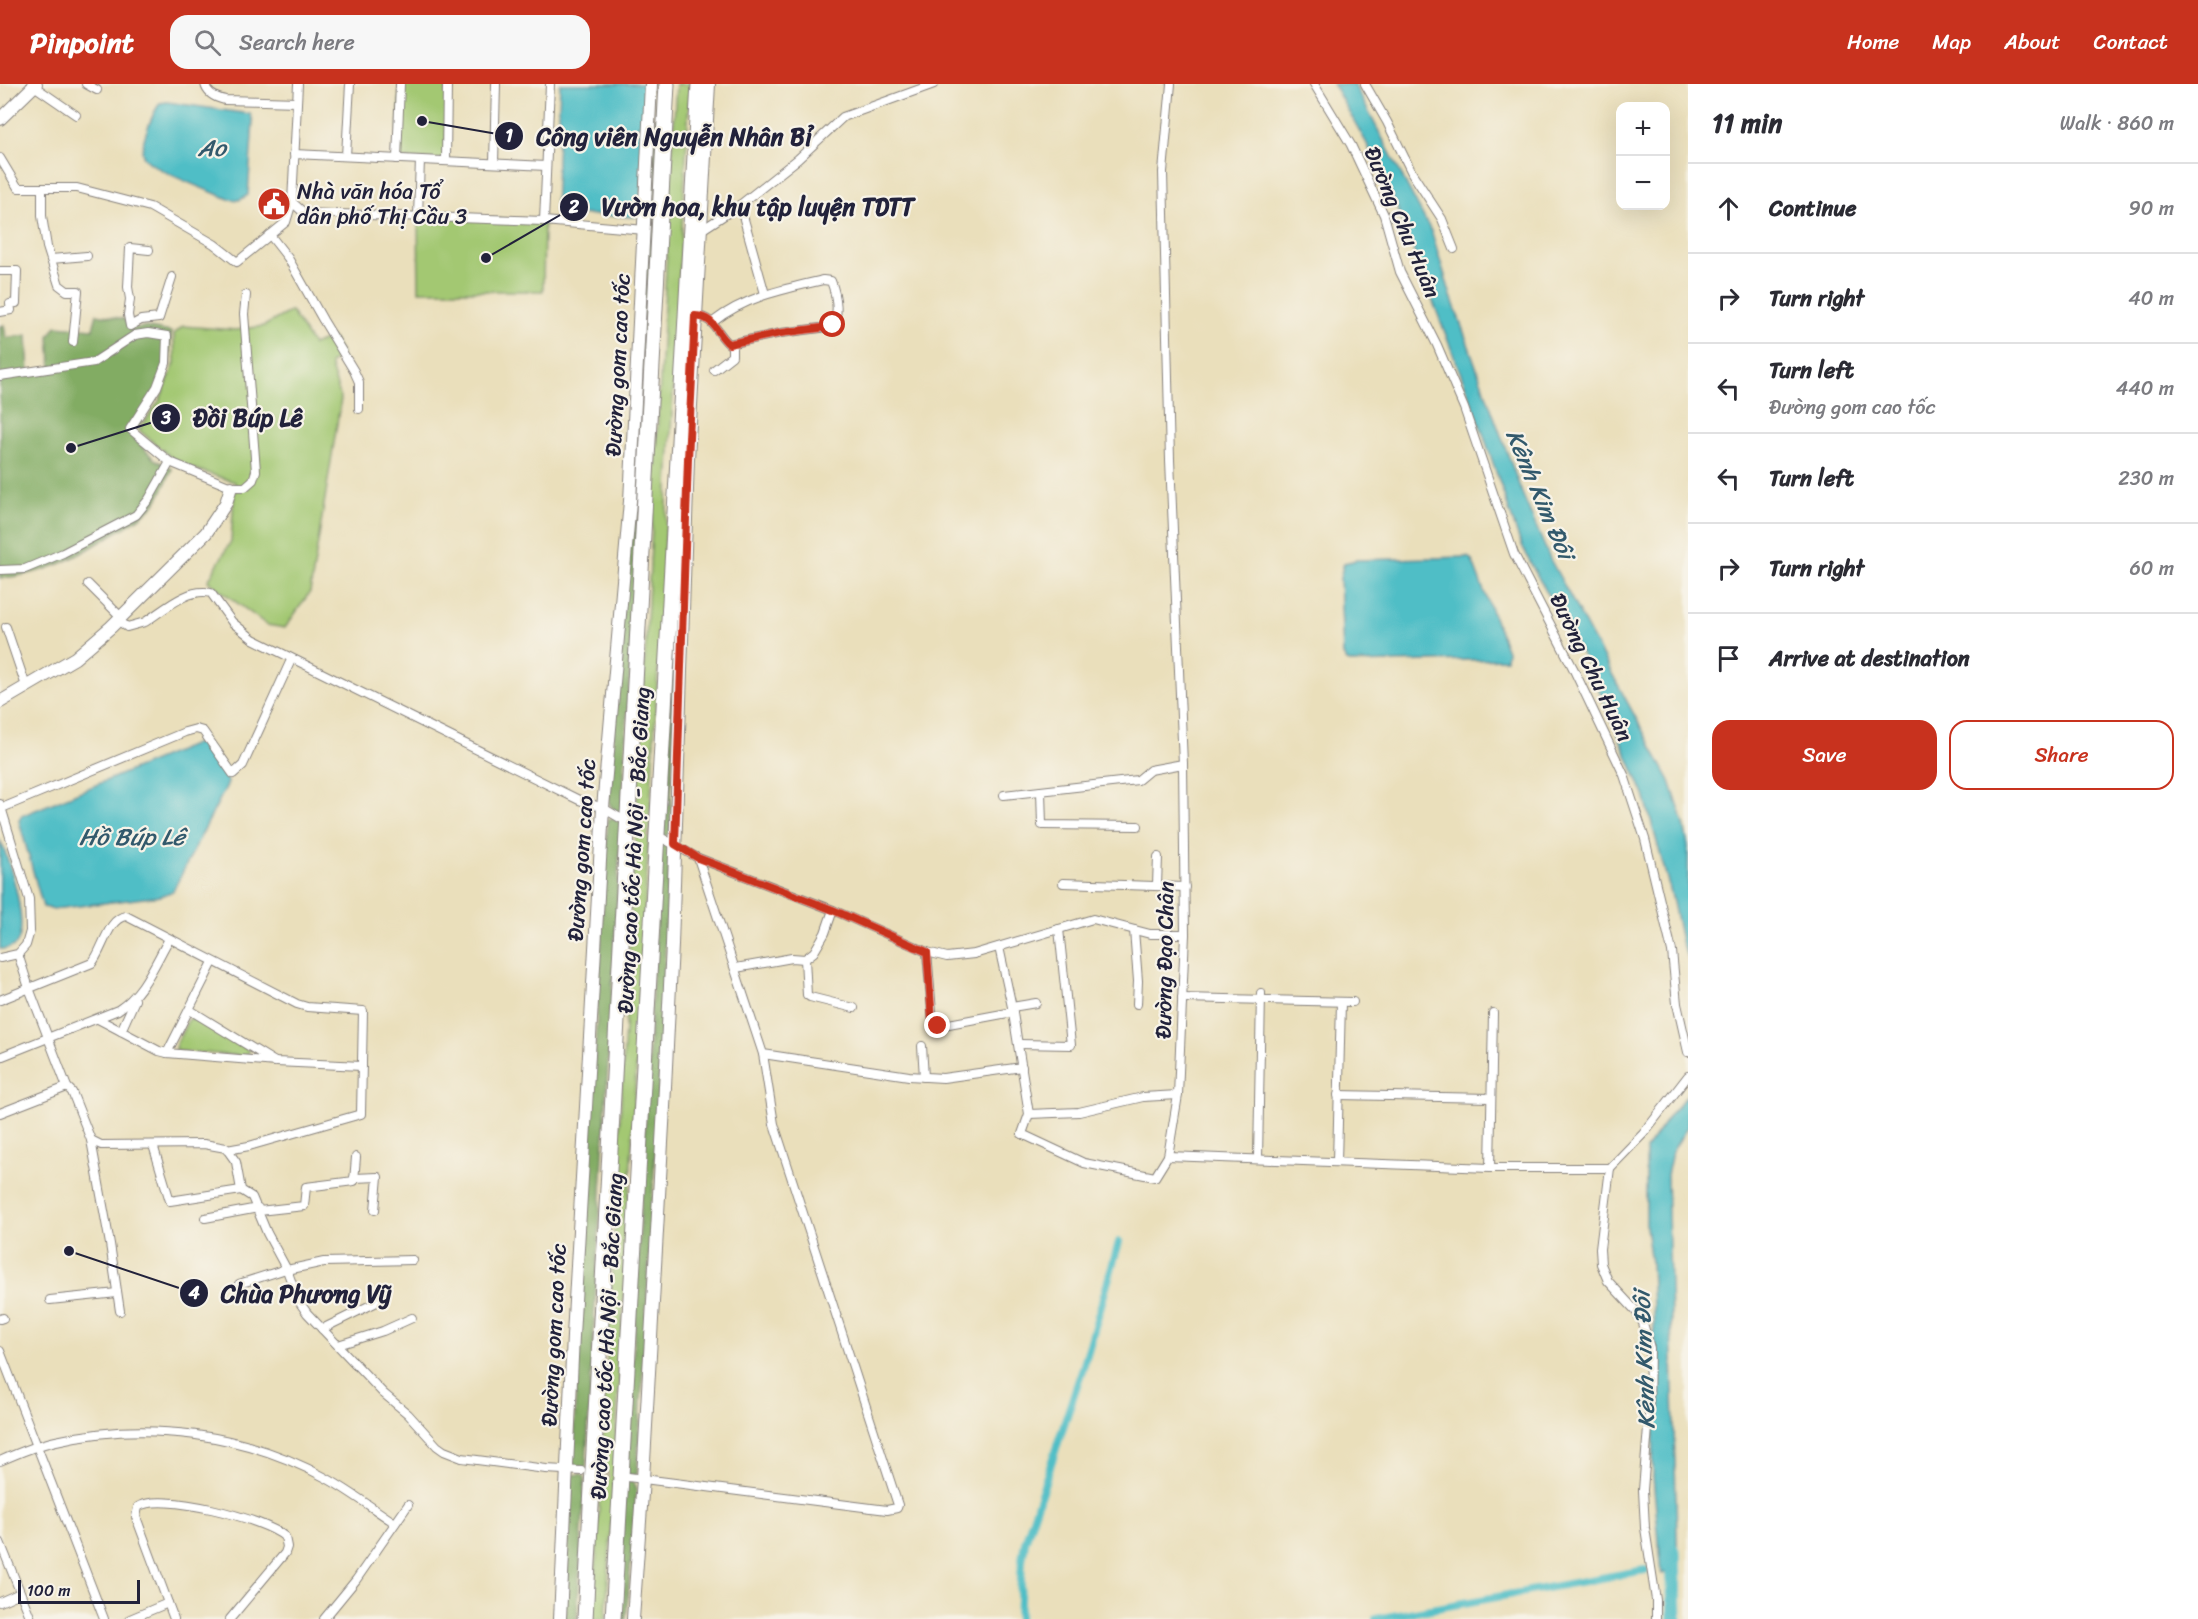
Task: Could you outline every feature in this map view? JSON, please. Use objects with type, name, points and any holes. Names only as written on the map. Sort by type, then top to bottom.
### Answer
[{"type":"highway","name":"Đường cao tốc Hà Nội - Bắc Giang","points":[[585,1619],[667,84]]},
{"type":"highway","name":"Đường cao tốc Hà Nội - Bắc Giang","points":[[613,1619],[699,84]]},
{"type":"main road","name":"Đường gom cao tốc","points":[[560,1619],[603,808],[630,501],[651,84]]},
{"type":"main road","points":[[633,1619],[666,1072],[688,459],[709,84]]},
{"type":"main road","points":[[0,119],[34,85]]},
{"type":"main road","points":[[0,702],[75,658],[119,619],[206,533],[226,502],[231,487]]},
{"type":"street","points":[[86,84],[97,90]]},
{"type":"street","points":[[206,84],[206,89],[216,98],[225,100],[297,102]]},
{"type":"street","points":[[0,158],[18,188],[77,188],[150,207],[214,244],[237,262],[286,222],[292,202],[298,84]]},
{"type":"street","points":[[346,156],[350,84]]},
{"type":"street","points":[[397,159],[400,84]]},
{"type":"street","points":[[446,160],[447,84]]},
{"type":"street","points":[[494,163],[496,84]]},
{"type":"street","points":[[544,221],[550,84]]},
{"type":"street","points":[[700,231],[740,205],[798,159],[843,117],[934,84]]},
{"type":"street","name":"Đường Đạo Chân","points":[[1168,1156],[1178,1095],[1185,934],[1183,764],[1170,460],[1163,172],[1170,84]]},
{"type":"street","name":"Đường Chu Huân","points":[[1314,84],[1351,145],[1384,215],[1400,272],[1457,389],[1515,554],[1624,775],[1645,838],[1672,951],[1677,1004],[1688,1052]]},
{"type":"street","points":[[1365,84],[1412,173],[1442,219],[1454,249]]},
{"type":"street","points":[[34,85],[76,115]]},
{"type":"street","points":[[294,154],[546,166]]},
{"type":"street","points":[[418,216],[420,160]]},
{"type":"street","points":[[42,188],[42,216],[59,285],[67,291],[78,291],[73,342]]},
{"type":"street","points":[[292,202],[303,212],[308,213],[544,221],[645,230]]},
{"type":"street","points":[[740,205],[765,294]]},
{"type":"street","points":[[270,235],[288,258],[354,371],[359,382],[359,409]]},
{"type":"street","points":[[149,250],[130,248],[128,287],[130,326],[141,320],[159,318],[172,277]]},
{"type":"street","points":[[51,259],[87,256]]},
{"type":"street","points":[[0,271],[17,272],[16,303],[10,304],[11,310],[0,312]]},
{"type":"street","points":[[695,316],[703,316],[712,322],[726,342],[732,344],[781,333],[828,327],[836,320],[831,281],[823,280],[765,294],[735,306],[712,322]]},
{"type":"street","points":[[0,376],[94,362],[135,335],[142,333],[167,336],[166,363],[157,387],[130,429],[170,462],[231,487],[245,487],[253,480],[256,471],[244,314],[246,295]]},
{"type":"street","points":[[714,370],[732,356],[732,344]]},
{"type":"street","points":[[0,570],[25,568],[63,553],[136,515],[143,509],[154,492],[170,462]]},
{"type":"street","points":[[88,584],[127,627],[146,622],[193,593],[211,592],[232,622],[244,633],[291,660],[620,818]]},
{"type":"street","points":[[6,627],[26,686]]},
{"type":"street","points":[[0,958],[18,954],[29,938],[30,903],[1,806],[196,729],[203,731],[233,774],[243,765],[291,660]]},
{"type":"street","points":[[1004,795],[1138,780],[1150,770],[1183,764]]},
{"type":"street","points":[[1041,791],[1042,825],[1138,826]]},
{"type":"street","points":[[662,838],[698,858],[833,910],[927,952],[947,957],[961,957],[1093,919],[1150,934],[1185,934]]},
{"type":"street","points":[[1157,885],[1158,857]]},
{"type":"street","points":[[628,1477],[887,1510],[897,1508],[898,1505],[774,1124],[763,1054],[698,858]]},
{"type":"street","points":[[1064,884],[1185,887]]},
{"type":"street","points":[[736,968],[792,958],[805,959],[814,952],[825,933],[833,910]]},
{"type":"street","points":[[0,1000],[92,963],[114,921],[121,916],[130,917],[297,1004],[307,1007],[363,1011],[361,1114],[249,1146],[227,1150],[210,1144],[101,1145],[91,1140]]},
{"type":"street","points":[[1019,1044],[1071,1045],[1059,929]]},
{"type":"street","points":[[1134,930],[1138,981],[1137,1004]]},
{"type":"street","points":[[121,1031],[169,939]]},
{"type":"street","points":[[999,947],[1013,1009],[1029,1114],[1022,1134],[1084,1163],[1155,1177],[1168,1156],[1490,1168],[1610,1168]]},
{"type":"street","points":[[927,952],[933,1024],[938,1026],[1036,1003]]},
{"type":"street","points":[[18,954],[28,988],[67,1087],[72,1092],[91,1140],[120,1311]]},
{"type":"street","points":[[805,959],[807,994],[810,998],[854,1008]]},
{"type":"street","points":[[167,1053],[213,962]]},
{"type":"street","points":[[0,1057],[118,1011],[138,995]]},
{"type":"street","points":[[1182,998],[1261,997],[1353,1002]]},
{"type":"street","points":[[1258,1159],[1261,997]]},
{"type":"street","points":[[1337,1162],[1341,1002]]},
{"type":"street","points":[[190,1010],[276,1062]]},
{"type":"street","points":[[1490,1168],[1493,1013]]},
{"type":"street","points":[[98,1019],[167,1053],[362,1066]]},
{"type":"street","points":[[922,1046],[924,1077]]},
{"type":"street","points":[[763,1054],[924,1077],[943,1078],[1022,1068]]},
{"type":"street","points":[[1656,1619],[1656,1600],[1645,1528],[1643,1490],[1649,1415],[1650,1348],[1643,1323],[1635,1310],[1608,1281],[1601,1264],[1600,1249],[1610,1168],[1643,1134],[1688,1076]]},
{"type":"street","points":[[0,1113],[67,1087]]},
{"type":"street","points":[[1029,1114],[1079,1112],[1143,1097],[1178,1095]]},
{"type":"street","points":[[1338,1095],[1491,1098]]},
{"type":"street","points":[[153,1145],[170,1201],[241,1190],[252,1197],[267,1233],[287,1269],[298,1300],[322,1329],[436,1446],[449,1454],[472,1459],[580,1471]]},
{"type":"street","points":[[227,1150],[236,1162],[241,1190]]},
{"type":"street","points":[[205,1218],[304,1206],[306,1187],[354,1181],[356,1157]]},
{"type":"street","points":[[354,1178],[378,1177],[375,1210]]},
{"type":"street","points":[[239,1284],[287,1269],[324,1262],[413,1260]]},
{"type":"street","points":[[50,1300],[117,1293]]},
{"type":"street","points":[[322,1329],[385,1298]]},
{"type":"street","points":[[338,1345],[382,1331],[412,1318]]},
{"type":"street","points":[[0,1351],[104,1619]]},
{"type":"street","points":[[0,1461],[36,1446],[85,1435],[133,1430],[175,1432],[240,1444],[300,1466],[327,1478],[395,1523]]},
{"type":"street","points":[[174,1619],[136,1516],[138,1507],[147,1502],[170,1502],[218,1511],[271,1529],[285,1538],[287,1547],[285,1553],[230,1619]]},
{"type":"street","points":[[324,1619],[356,1580],[408,1505]]},
{"type":"street","points":[[0,1542],[31,1619]]},
{"type":"street","points":[[0,1602],[20,1593]]},
{"type":"street","points":[[130,1619],[168,1603]]},
{"type":"green space","points":[[400,84],[447,84],[446,160],[397,159]]},
{"type":"green space","points":[[658,84],[662,84],[622,813],[613,809],[609,803]]},
{"type":"green space","points":[[676,84],[690,84],[606,1619],[593,1619]]},
{"type":"green space","points":[[418,216],[544,221],[543,291],[419,291]]},
{"type":"green space","points":[[291,311],[313,345],[332,337],[342,354],[330,364],[341,399],[310,592],[285,628],[267,625],[208,581],[231,541],[235,482],[179,464],[139,430],[160,400],[175,363],[174,334],[183,326],[236,330],[264,326]]},
{"type":"green space","points":[[97,314],[124,319],[130,329],[144,327],[171,332],[169,364],[154,401],[132,436],[154,459],[172,469],[153,506],[128,525],[58,564],[31,573],[0,578],[0,326],[4,325],[6,338],[27,335],[29,374],[52,372],[49,336],[56,326],[93,329]]},
{"type":"green space","points":[[686,365],[670,832],[669,835],[663,836]]},
{"type":"green space","points":[[613,818],[621,824],[586,1468],[577,1468],[572,1464],[608,819]]},
{"type":"green space","points":[[660,841],[667,844],[670,851],[658,1101],[637,1475],[627,1475]]},
{"type":"green space","points":[[192,1018],[246,1048],[249,1051],[248,1054],[244,1056],[177,1051],[176,1044],[188,1020]]},
{"type":"green space","points":[[581,1474],[585,1477],[577,1619],[565,1619],[571,1478],[573,1475]]},
{"type":"green space","points":[[633,1480],[637,1489],[626,1619],[617,1619],[625,1482]]},
{"type":"water","points":[[560,84],[646,84],[641,209],[636,217],[555,213]]},
{"type":"water","points":[[1333,84],[1354,84],[1432,233],[1451,296],[1488,400],[1522,493],[1550,559],[1670,781],[1684,824],[1688,846],[1688,959],[1681,941],[1672,897],[1644,795],[1590,669],[1519,539],[1477,416],[1396,205],[1366,142]]},
{"type":"water","name":"Ao","points":[[167,102],[250,114],[253,121],[248,195],[239,200],[229,199],[196,186],[147,161],[142,150],[145,136],[160,103]]},
{"type":"water","points":[[1467,557],[1474,565],[1507,651],[1506,659],[1353,663],[1347,661],[1343,655],[1340,578],[1344,563],[1357,560]]},
{"type":"water","name":"Hồ Búp Lê","points":[[197,743],[228,783],[173,891],[161,896],[54,909],[43,907],[19,821],[21,816]]},
{"type":"water","points":[[0,841],[13,877],[21,926],[19,938],[14,946],[0,949]]},
{"type":"water","points":[[1688,1094],[1688,1126],[1672,1152],[1667,1175],[1678,1570],[1662,1574],[1653,1477],[1655,1355],[1651,1263],[1646,1227],[1646,1149],[1671,1113]]},
{"type":"waterway","points":[[1019,1619],[1025,1542],[1086,1358],[1119,1242]]},
{"type":"waterway","name":"Kênh Kim Đôi","points":[[1673,1551],[1675,1619]]},
{"type":"waterway","points":[[1376,1619],[1645,1570]]},
{"type":"tunnel","points":[[626,821],[658,836]]},
{"type":"tunnel","points":[[590,1472],[625,1477]]},
{"type":"place","name":"Công viên Nguyễn Nhân Bỉ","points":[[422,121]]},
{"type":"place","name":"Nhà văn hóa Tổ dân phố Thị Cầu 3","points":[[274,204]]},
{"type":"place","name":"Vườn hoa, khu tập luyện TDTT","points":[[486,258]]},
{"type":"place","name":"Đồi Búp Lê","points":[[71,448]]},
{"type":"place","name":"Chùa Phương Vỹ","points":[[69,1251]]},
{"type":"route","points":[[833,325],[729,344],[712,322],[703,316],[695,316],[675,844],[698,858],[833,910],[927,952],[932,1020],[933,1024],[938,1026]]}]
